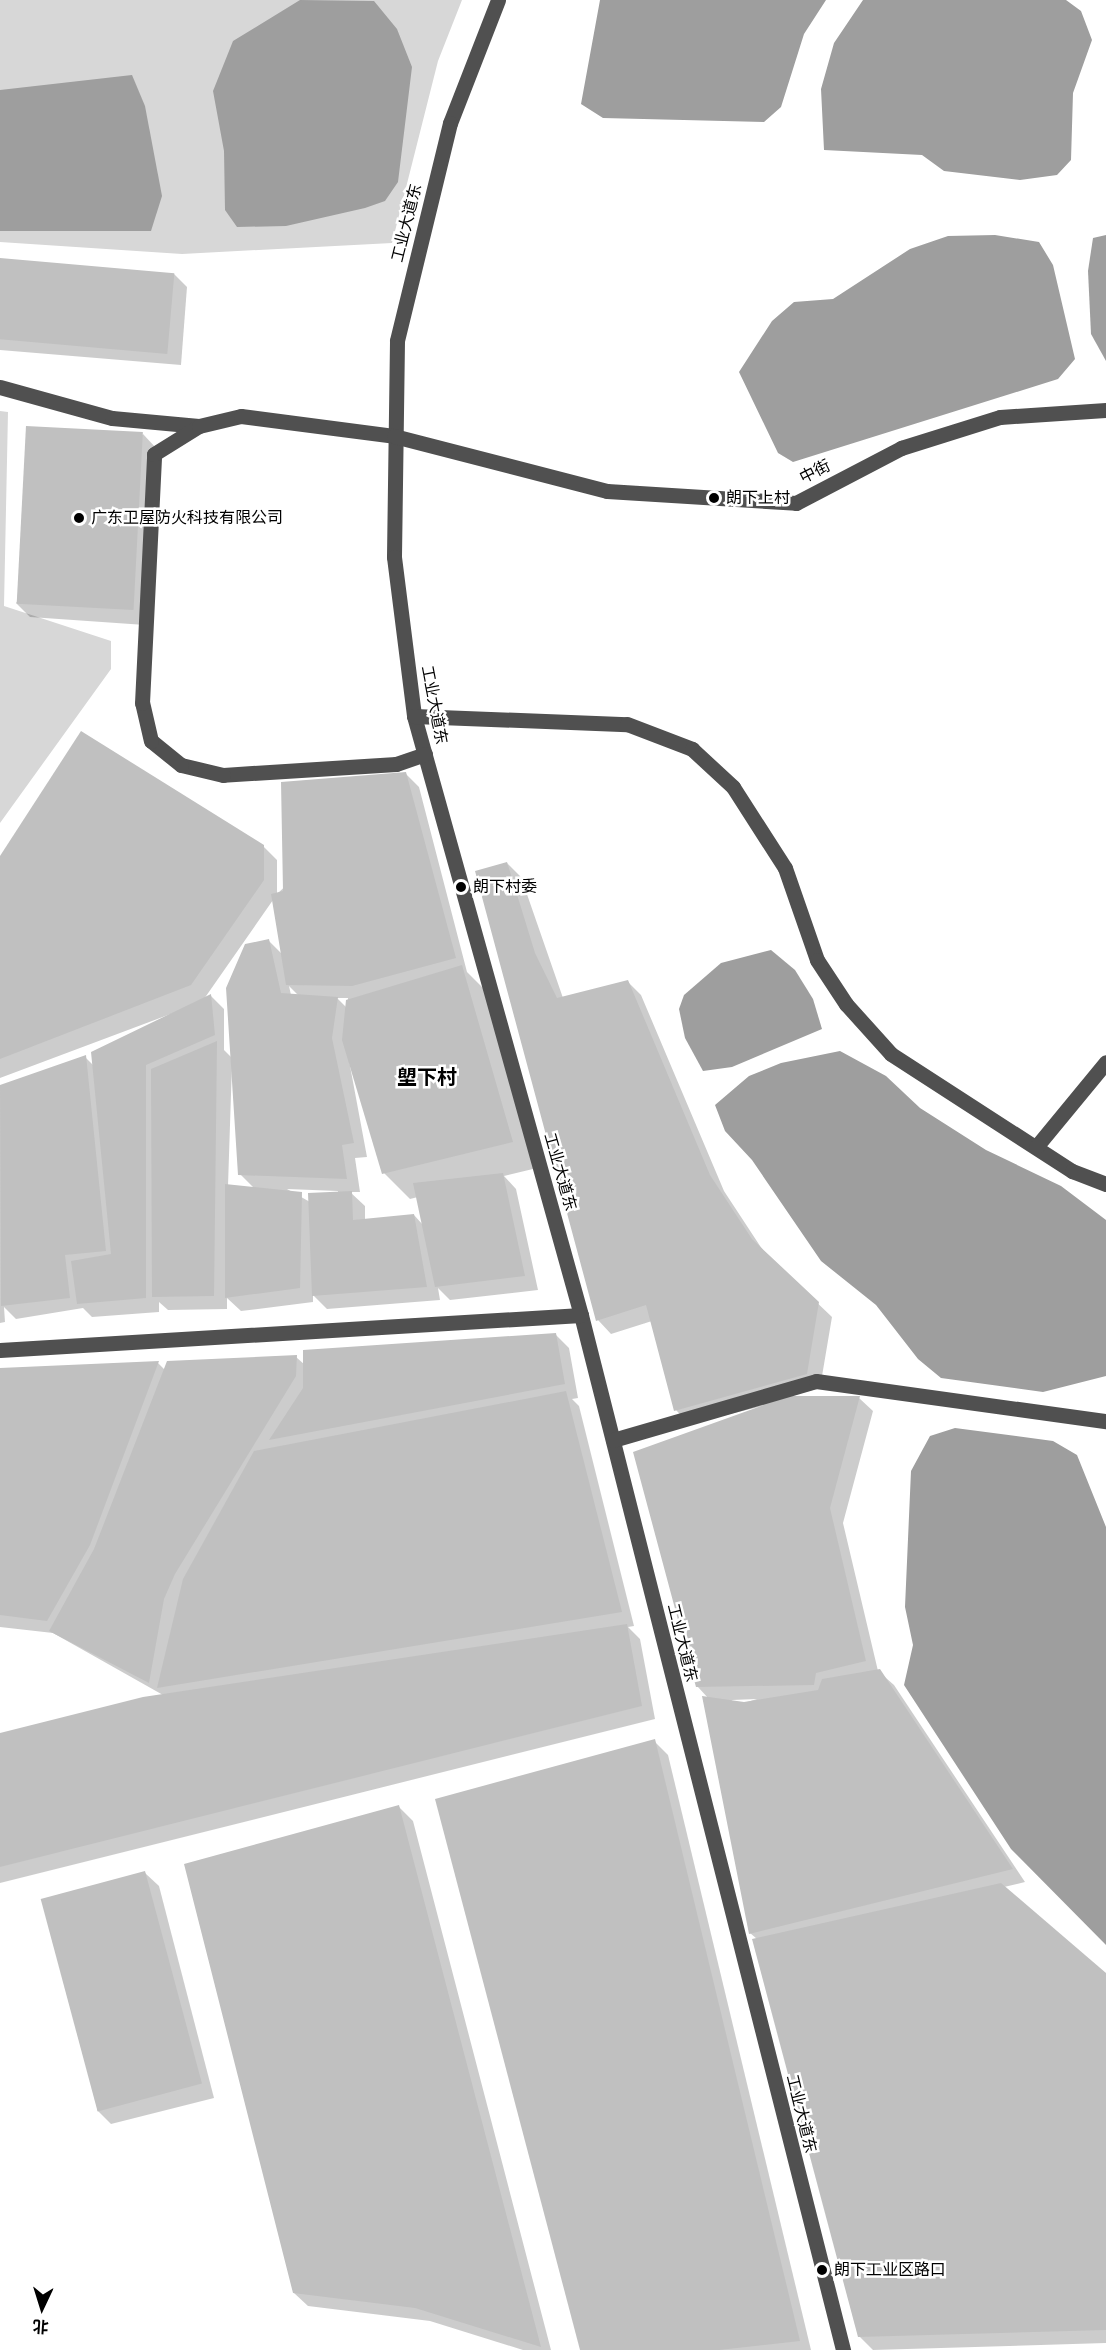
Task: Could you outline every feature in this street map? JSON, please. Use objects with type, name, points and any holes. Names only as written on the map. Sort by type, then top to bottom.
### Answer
[{"type":"street","name":"工业大道东","points":[[498,0],[450,123],[397,341],[394,557],[414,716],[581,1315],[843,2350]]},
{"type":"street","points":[[0,387],[112,418],[199,426]]},
{"type":"street","name":"中街","points":[[199,426],[241,416],[394,436],[607,491],[796,503],[901,448],[1000,417],[1106,410]]},
{"type":"street","points":[[199,426],[154,454],[142,703],[151,741],[181,765],[223,775],[263,777],[396,764],[425,754]]},
{"type":"street","points":[[414,716],[627,724],[692,749],[733,787],[785,868],[817,960],[846,1004],[891,1054],[1072,1171],[1106,1184]]},
{"type":"street","points":[[1036,1146],[1106,1062]]},
{"type":"street","points":[[0,1350],[581,1315]]},
{"type":"street","points":[[613,1440],[816,1380],[1106,1421]]},
{"type":"shaded area","points":[[0,0],[462,0],[438,61],[392,243],[182,254],[0,242]]},
{"type":"shaded area","points":[[300,0],[374,1],[397,29],[412,67],[398,182],[385,201],[365,208],[286,226],[237,227],[225,210],[224,151],[213,91],[233,41]]},
{"type":"shaded area","points":[[600,0],[826,0],[804,34],[781,107],[764,122],[603,118],[581,104]]},
{"type":"shaded area","points":[[863,0],[1066,0],[1081,11],[1092,40],[1073,93],[1071,160],[1057,175],[1020,180],[944,171],[922,155],[824,150],[821,89],[834,43]]},
{"type":"shaded area","points":[[132,75],[145,106],[162,196],[151,231],[0,231],[0,90]]},
{"type":"shaded area","points":[[995,235],[1039,242],[1053,265],[1075,359],[1058,379],[793,462],[778,453],[739,372],[772,321],[794,302],[833,299],[910,249],[948,236]]},
{"type":"shaded area","points":[[1106,235],[1106,361],[1091,334],[1088,271],[1093,238]]},
{"type":"shaded area","points":[[0,411],[8,412],[4,606],[111,641],[111,669],[0,823]]},
{"type":"shaded area","points":[[771,950],[795,970],[813,999],[822,1029],[732,1067],[703,1071],[685,1038],[679,1009],[684,995],[721,963]]},
{"type":"shaded area","points":[[840,1051],[886,1076],[920,1108],[986,1150],[1061,1186],[1106,1220],[1106,1376],[1043,1392],[941,1378],[918,1359],[876,1305],[821,1261],[752,1160],[725,1131],[715,1105],[749,1076],[781,1063]]},
{"type":"shaded area","points":[[955,1428],[1053,1441],[1077,1455],[1106,1527],[1106,1945],[1011,1849],[904,1685],[913,1645],[905,1607],[911,1471],[930,1436]]},
{"type":"building","points":[[0,258],[174,273],[167,354],[0,339]]},
{"type":"building","name":"广东卫屋防火科技有限公司","points":[[26,426],[143,432],[134,610],[17,604]]},
{"type":"building","points":[[81,731],[264,845],[264,880],[191,985],[0,1059],[0,856]]},
{"type":"building","points":[[406,772],[456,958],[352,986],[286,985],[271,894],[283,891],[281,782]]},
{"type":"building","points":[[507,862],[535,953],[557,998],[628,980],[710,1175],[752,1239],[819,1302],[807,1374],[674,1411],[646,1305],[596,1321],[475,871]]},
{"type":"building","points":[[269,939],[281,993],[338,997],[332,1038],[354,1143],[342,1145],[347,1179],[238,1175],[226,988],[245,944]]},
{"type":"building","points":[[462,965],[513,1142],[382,1174],[342,1040],[346,1000]]},
{"type":"building","points":[[211,994],[215,1035],[146,1065],[146,1298],[77,1304],[71,1261],[111,1254],[91,1052]]},
{"type":"building","points":[[217,1041],[214,1296],[152,1297],[151,1069]]},
{"type":"building","points":[[86,1055],[106,1251],[65,1255],[70,1298],[1,1306],[0,1085]]},
{"type":"building","points":[[503,1173],[525,1276],[435,1287],[413,1183]]},
{"type":"building","points":[[225,1184],[302,1192],[300,1288],[225,1298]]},
{"type":"building","points":[[352,1191],[353,1220],[414,1214],[427,1287],[312,1296],[308,1193]]},
{"type":"building","points":[[556,1333],[565,1384],[269,1440],[303,1388],[303,1350]]},
{"type":"building","points":[[297,1355],[296,1376],[175,1574],[164,1599],[149,1683],[49,1631],[94,1549],[167,1361]]},
{"type":"building","points":[[159,1361],[90,1545],[47,1621],[0,1615],[0,1368]]},
{"type":"building","points":[[566,1391],[622,1612],[157,1688],[183,1579],[254,1451]]},
{"type":"building","points":[[789,1396],[860,1396],[830,1508],[866,1661],[816,1673],[814,1685],[696,1687],[633,1452]]},
{"type":"building","points":[[627,1624],[642,1706],[0,1867],[0,1733],[143,1697]]},
{"type":"building","points":[[880,1669],[1013,1869],[749,1934],[702,1696],[744,1702],[818,1690],[822,1679]]},
{"type":"building","points":[[655,1739],[800,2341],[719,2350],[580,2350],[435,1799]]},
{"type":"building","points":[[399,1805],[541,2347],[415,2308],[293,2293],[184,1864]]},
{"type":"building","points":[[145,1871],[202,2084],[98,2111],[41,1899]]},
{"type":"building","points":[[1001,1883],[1106,1973],[1106,2330],[858,2337],[752,1939]]},
{"type":"place","name":"朗下上村","points":[[714,498]]},
{"type":"place","name":"广东卫屋防火科技有限公司","points":[[79,518]]},
{"type":"place","name":"朗下村委","points":[[461,887]]},
{"type":"place","name":"朗下工业区路口","points":[[822,2270]]},
{"type":"district","name":"塱下村","points":[[427,1077]]}]
